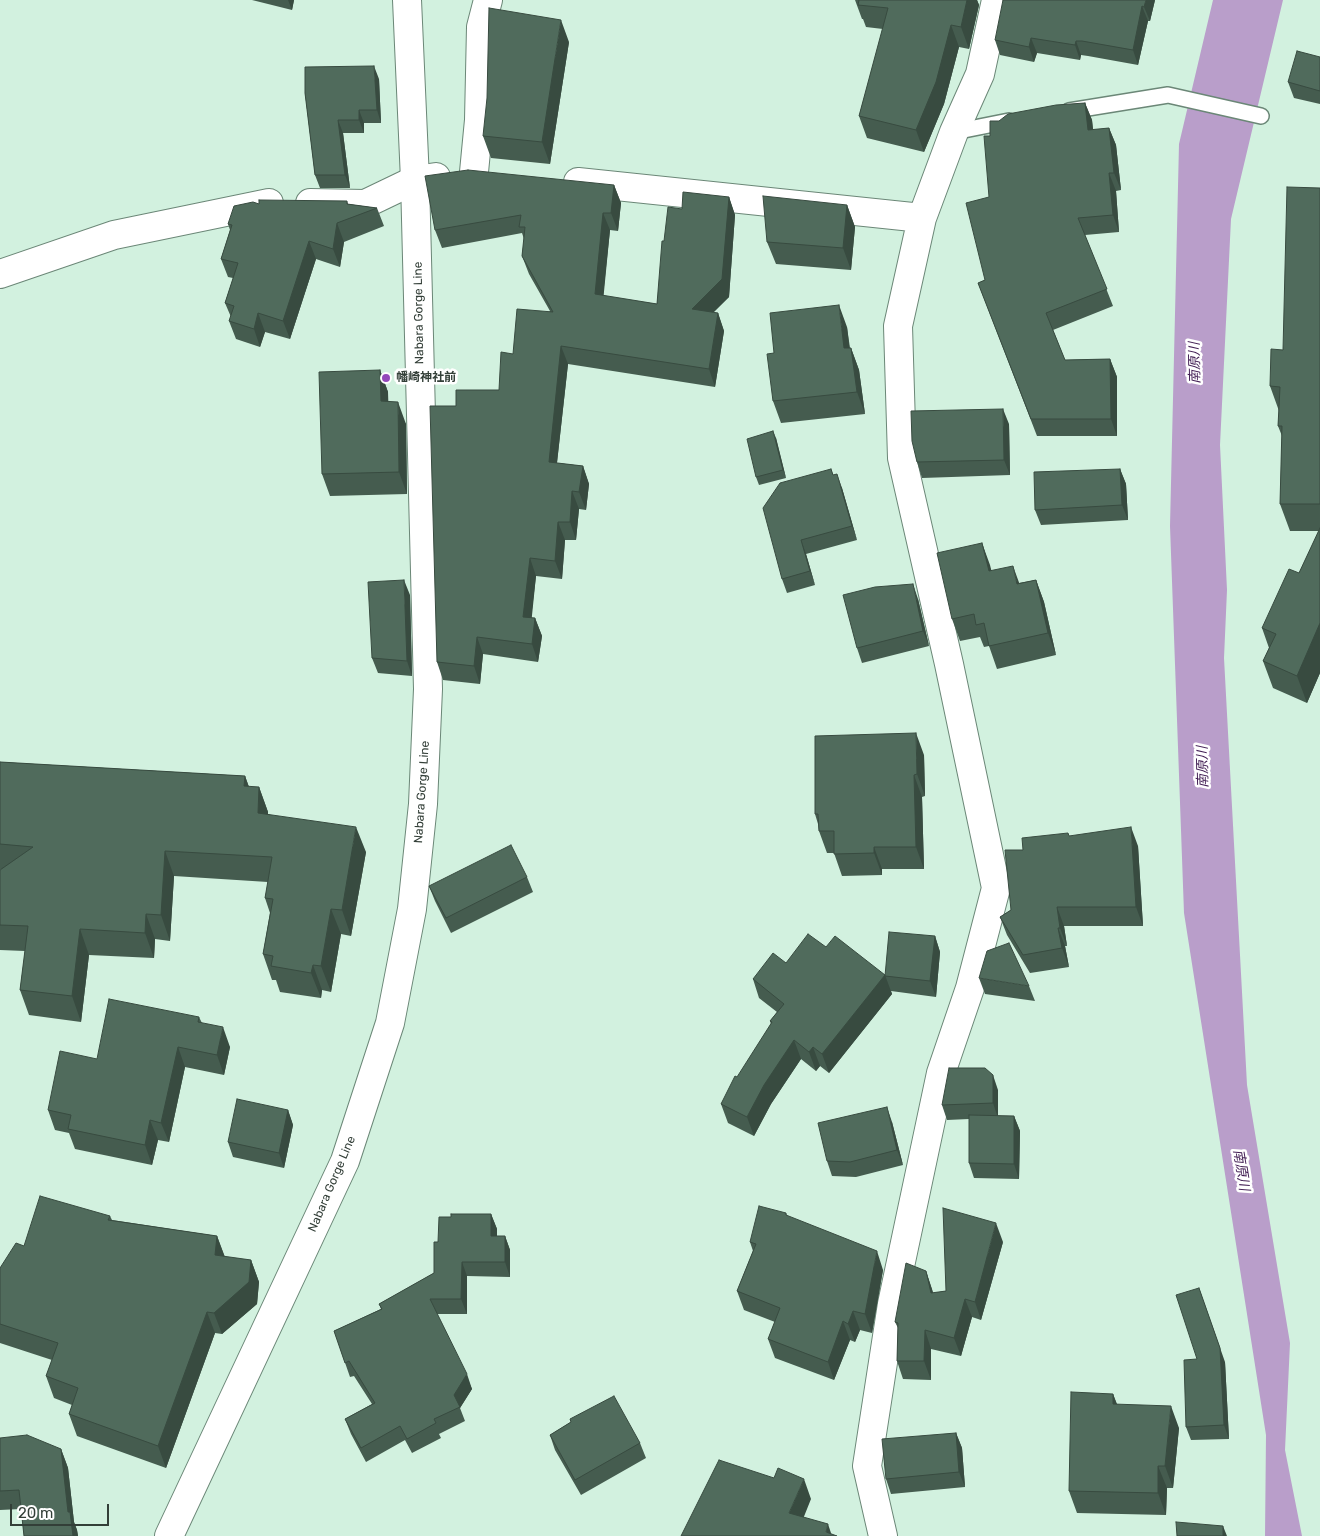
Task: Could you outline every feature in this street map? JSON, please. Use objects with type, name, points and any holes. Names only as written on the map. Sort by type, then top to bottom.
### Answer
[{"type":"street","name":"Nabara Gorge Line","points":[[169,1536],[345,1161],[390,1023],[412,909],[423,804],[428,689],[415,180],[407,0]]},
{"type":"street","points":[[0,274],[114,235],[264,203],[365,204],[415,180],[484,173],[478,120],[481,27],[488,0]]},
{"type":"street","points":[[883,1536],[868,1466],[892,1304],[940,1073],[970,988],[996,888],[949,664],[902,458],[898,326],[922,218],[954,132],[980,74],[996,0]]},
{"type":"street","points":[[552,180],[922,218]]},
{"type":"lane","points":[[1052,114],[1168,95],[1261,116]]},
{"type":"lane","points":[[954,132],[1022,119]]},
{"type":"water","name":"南原川","points":[[1213,0],[1283,0],[1231,219],[1220,445],[1227,590],[1224,658],[1247,1085],[1290,1343],[1285,1450],[1302,1536],[1265,1536],[1266,1435],[1184,913],[1170,526],[1179,144]]},
{"type":"building","points":[[859,0],[967,0],[961,27],[951,25],[936,82],[916,130],[859,116],[888,8],[858,5]]},
{"type":"building","points":[[1003,0],[1146,0],[1144,7],[1142,6],[1133,50],[1082,41],[1076,41],[1075,45],[1031,38],[1029,47],[995,40]]},
{"type":"building","points":[[489,8],[561,20],[542,142],[483,136],[487,98]]},
{"type":"building","points":[[1297,51],[1320,57],[1320,91],[1288,82]]},
{"type":"building","points":[[374,66],[377,110],[359,110],[359,120],[338,120],[345,175],[315,175],[305,93],[305,67]]},
{"type":"building","points":[[1085,103],[1088,130],[1109,128],[1114,173],[1109,173],[1113,215],[1078,218],[1107,289],[1046,313],[1065,360],[1110,359],[1111,419],[1031,419],[978,283],[985,280],[966,203],[989,197],[984,136],[990,136],[990,121],[999,121],[1008,114],[1056,105]]},
{"type":"building","points":[[468,170],[614,185],[611,213],[603,213],[595,294],[657,304],[662,241],[664,241],[668,207],[682,209],[683,192],[729,197],[722,279],[692,309],[718,313],[709,369],[561,346],[549,462],[583,466],[579,492],[572,491],[570,522],[558,522],[555,561],[530,558],[523,617],[535,618],[532,644],[477,637],[474,666],[437,662],[430,406],[456,406],[456,390],[499,390],[501,352],[513,354],[517,309],[553,312],[522,256],[525,227],[519,227],[521,215],[435,230],[425,176]]},
{"type":"building","points":[[1287,187],[1320,188],[1320,504],[1280,504],[1282,426],[1278,426],[1280,387],[1270,386],[1271,349],[1283,350]]},
{"type":"building","points":[[763,196],[847,205],[843,248],[767,242]]},
{"type":"building","points":[[259,200],[347,201],[347,204],[377,208],[337,223],[333,249],[309,241],[283,321],[258,313],[254,329],[229,321],[234,306],[225,303],[238,263],[221,259],[232,225],[228,224],[234,206],[253,202],[259,204]]},
{"type":"building","points":[[839,305],[844,348],[851,348],[857,392],[773,401],[767,354],[774,353],[770,313]]},
{"type":"building","points":[[380,370],[381,401],[398,402],[399,472],[322,474],[319,372]]},
{"type":"building","points":[[1003,409],[1004,460],[917,462],[912,441],[911,411]]},
{"type":"building","points":[[773,431],[783,470],[756,477],[747,439]]},
{"type":"building","points":[[831,469],[833,475],[837,474],[852,526],[801,540],[810,571],[782,579],[763,508],[780,483]]},
{"type":"building","points":[[1120,469],[1122,505],[1035,510],[1034,472]]},
{"type":"building","points":[[1320,528],[1320,623],[1297,676],[1263,661],[1276,634],[1262,628],[1289,569],[1299,573]]},
{"type":"building","points":[[982,543],[989,571],[1013,566],[1017,584],[1036,580],[1048,633],[989,646],[984,623],[976,625],[974,614],[952,619],[937,553]]},
{"type":"building","points":[[404,580],[407,661],[372,658],[368,582]]},
{"type":"building","points":[[913,584],[923,631],[857,648],[843,595],[875,587]]},
{"type":"building","points":[[916,733],[917,774],[914,775],[916,847],[874,847],[874,853],[834,854],[834,831],[819,831],[818,814],[815,814],[815,736]]},
{"type":"building","points":[[0,762],[245,776],[244,786],[259,787],[258,813],[356,827],[342,910],[331,909],[321,966],[313,965],[311,973],[271,966],[273,956],[263,954],[273,899],[265,898],[272,857],[165,851],[161,915],[146,914],[145,933],[80,929],[72,996],[20,990],[28,926],[0,925],[0,870],[33,847],[0,844]]},
{"type":"building","points":[[1131,827],[1136,907],[1057,907],[1060,928],[1058,928],[1062,948],[1023,955],[1000,917],[1011,910],[1005,850],[1023,850],[1022,838],[1068,833],[1069,836]]},
{"type":"building","points":[[511,845],[527,877],[446,918],[429,886]]},
{"type":"building","points":[[889,932],[935,936],[930,981],[885,976]]},
{"type":"building","points":[[808,934],[826,947],[835,936],[885,975],[822,1054],[813,1047],[809,1052],[794,1040],[764,1085],[747,1117],[721,1104],[735,1076],[737,1077],[772,1022],[770,1021],[784,1004],[753,979],[773,953],[786,963]]},
{"type":"building","points":[[1009,943],[1029,986],[979,978],[987,951]]},
{"type":"building","points":[[109,999],[199,1017],[198,1022],[223,1027],[217,1055],[178,1047],[161,1123],[150,1120],[145,1145],[68,1129],[71,1115],[48,1110],[60,1051],[97,1059]]},
{"type":"building","points":[[949,1068],[985,1068],[993,1075],[993,1103],[942,1105]]},
{"type":"building","points":[[237,1099],[288,1110],[279,1153],[228,1142]]},
{"type":"building","points":[[887,1107],[897,1150],[850,1162],[827,1161],[818,1123]]},
{"type":"building","points":[[969,1115],[1014,1116],[1014,1164],[969,1163]]},
{"type":"building","points":[[40,1196],[110,1216],[108,1220],[217,1236],[215,1255],[251,1260],[249,1282],[214,1313],[207,1312],[158,1446],[69,1414],[78,1388],[46,1376],[58,1343],[0,1324],[0,1268],[16,1243],[24,1246]]},
{"type":"building","points":[[759,1206],[786,1213],[786,1215],[877,1251],[865,1314],[853,1311],[848,1324],[843,1321],[828,1362],[768,1339],[780,1308],[737,1291],[756,1244],[750,1242]]},
{"type":"building","points":[[943,1208],[996,1223],[975,1302],[965,1299],[954,1338],[925,1330],[924,1361],[897,1361],[898,1323],[895,1322],[906,1263],[926,1271],[931,1293],[946,1291]]},
{"type":"building","points":[[451,1214],[491,1214],[491,1236],[505,1236],[505,1262],[462,1262],[461,1299],[430,1299],[467,1374],[454,1395],[460,1407],[434,1419],[436,1423],[407,1439],[400,1426],[361,1448],[345,1419],[375,1403],[349,1361],[345,1363],[334,1331],[382,1309],[379,1304],[434,1273],[434,1242],[438,1242],[439,1217],[451,1217]]},
{"type":"building","points":[[1199,1288],[1220,1348],[1224,1425],[1186,1427],[1184,1360],[1197,1359],[1176,1295]]},
{"type":"building","points":[[1071,1392],[1113,1394],[1113,1404],[1171,1406],[1165,1466],[1158,1466],[1158,1493],[1069,1491]]},
{"type":"building","points":[[614,1396],[640,1443],[575,1480],[550,1435],[571,1422],[570,1419]]},
{"type":"building","points":[[956,1433],[959,1472],[886,1479],[882,1439]]},
{"type":"building","points":[[27,1435],[61,1449],[68,1512],[70,1512],[73,1536],[24,1536],[19,1490],[0,1491],[0,1438]]},
{"type":"building","points":[[719,1460],[774,1478],[778,1468],[804,1479],[789,1513],[828,1524],[826,1532],[837,1536],[681,1536]]},
{"type":"building","points":[[1176,1522],[1223,1526],[1223,1536],[1177,1536]]},
{"type":"place","name":"幡崎神社前","points":[[386,378]]}]
